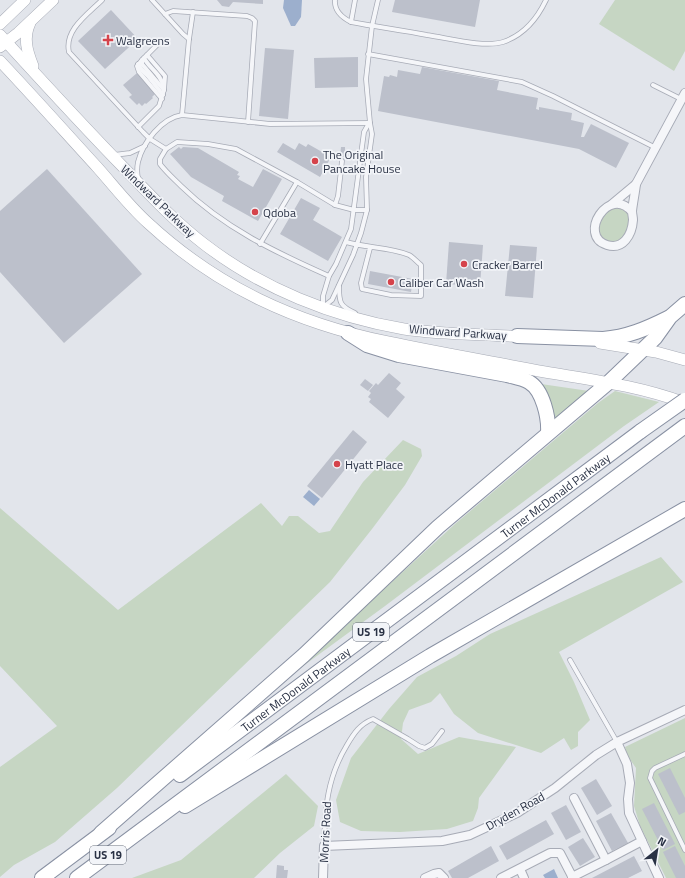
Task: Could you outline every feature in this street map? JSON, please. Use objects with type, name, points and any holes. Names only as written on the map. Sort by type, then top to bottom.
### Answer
[{"type":"highway","points":[[102,833],[167,774],[304,655],[438,527],[608,383],[655,338],[670,317],[685,304]]},
{"type":"highway","points":[[517,336],[603,339],[616,338],[637,332],[670,317]]},
{"type":"highway","points":[[348,333],[367,345],[399,355],[507,375],[530,382],[539,394],[544,406],[548,433]]},
{"type":"highway","name":"Turner McDonald Parkway","points":[[42,878],[641,431],[685,401]]},
{"type":"highway","name":"Turner McDonald Parkway","points":[[76,878],[685,426]]},
{"type":"highway","points":[[139,831],[193,802],[423,660],[685,510]]},
{"type":"main road","points":[[2,41],[31,21],[53,0]]},
{"type":"main road","points":[[0,12],[6,12],[21,4]]},
{"type":"main road","points":[[0,24],[21,4]]},
{"type":"main road","points":[[31,21],[26,35],[26,43],[35,72]]},
{"type":"main road","name":"Windward Parkway","points":[[2,41],[35,72],[168,214],[185,230],[230,263],[261,281],[293,296],[357,318],[403,328],[467,335],[517,336],[604,343],[685,360]]},
{"type":"main road","name":"Windward Parkway","points":[[0,61],[147,223],[187,256],[233,286],[288,313],[317,324],[348,333],[387,342],[608,383],[685,401]]},
{"type":"main road","points":[[0,73],[14,77]]},
{"type":"main road","points":[[317,324],[323,307]]},
{"type":"street","points":[[636,184],[603,211],[596,222],[594,228],[596,236],[602,243],[614,246],[625,242],[631,230],[636,184],[683,96]]},
{"type":"street","points":[[612,204],[622,204],[629,208],[632,212]]},
{"type":"street","name":"Dryden Road","points":[[324,846],[442,841],[470,835],[517,813],[555,788],[596,755],[617,742],[685,710]]},
{"type":"street","points":[[617,742],[627,764],[630,783],[629,813],[659,878]]},
{"type":"street","points":[[574,798],[606,860]]},
{"type":"street","points":[[501,878],[550,853],[560,853],[572,877],[642,841]]},
{"type":"street","name":"Morris Road","points":[[324,846],[324,878]]},
{"type":"street","points":[[520,868],[524,878]]},
{"type":"street","points":[[425,878],[434,874],[439,874],[444,878]]},
{"type":"lane","points":[[102,0],[70,34],[68,46],[69,52],[138,127],[150,139],[166,149]]},
{"type":"lane","points":[[152,0],[189,39]]},
{"type":"lane","points":[[335,0],[338,12],[343,18],[351,22],[479,43],[502,42],[519,34],[540,12],[546,0]]},
{"type":"lane","points":[[351,22],[355,0]]},
{"type":"lane","points":[[323,307],[332,300],[353,255],[367,210],[366,177],[372,134],[366,79],[372,26],[378,0]]},
{"type":"lane","points":[[165,14],[173,11],[247,16],[255,21],[248,122]]},
{"type":"lane","points":[[182,115],[193,12]]},
{"type":"lane","points":[[157,45],[137,66],[139,72],[163,95]]},
{"type":"lane","points":[[368,54],[522,82],[656,148]]},
{"type":"lane","points":[[138,127],[159,106],[163,95],[165,76],[145,58]]},
{"type":"lane","points":[[145,58],[142,64],[163,95]]},
{"type":"lane","points":[[653,84],[683,96]]},
{"type":"lane","points":[[138,182],[138,161],[145,145],[171,118],[182,115],[270,124],[370,123]]},
{"type":"lane","points":[[323,307],[323,296],[329,276],[336,264],[351,229],[364,132],[370,123]]},
{"type":"lane","points":[[329,276],[260,244],[219,218],[192,198],[160,164],[160,159],[166,149],[177,142],[208,144],[236,149],[297,182],[335,205],[354,210],[367,210]]},
{"type":"lane","points":[[112,155],[130,153],[145,145]]},
{"type":"lane","points":[[335,205],[339,189],[342,161]]},
{"type":"lane","points":[[260,244],[297,182]]},
{"type":"lane","points":[[346,242],[370,248],[398,251],[410,255],[421,265],[421,296],[391,295],[362,289],[361,283],[370,248]]},
{"type":"lane","points":[[339,284],[340,302],[345,308],[363,317],[403,328]]},
{"type":"lane","points":[[570,660],[617,742]]},
{"type":"lane","name":"Morris Road","points":[[324,846],[327,795],[333,775],[351,738],[363,723],[373,719],[425,748],[432,744],[442,731]]},
{"type":"lane","points":[[685,754],[655,768],[652,771],[650,778],[685,850]]},
{"type":"green space","points":[[615,0],[685,0],[685,51],[674,71],[599,24]]},
{"type":"green space","points":[[619,206],[627,211],[629,219],[627,230],[622,240],[613,243],[607,242],[598,232],[599,221],[608,211]]},
{"type":"green space","points":[[541,384],[589,391],[554,422]]},
{"type":"green space","points":[[615,391],[659,402],[624,426],[299,669],[299,667],[455,524],[598,403]]},
{"type":"green space","points":[[403,440],[421,449],[422,456],[405,485],[330,582],[117,788],[55,842],[14,865],[0,877],[0,767],[57,726],[0,666],[0,508],[118,610],[261,503],[282,526],[289,516],[298,516],[319,533],[330,531],[363,482]]},
{"type":"green space","points":[[661,557],[683,582],[559,652],[574,682],[590,720],[578,732],[578,746],[571,750],[564,738],[541,753],[478,733],[454,714],[440,693],[431,702],[409,710],[403,723],[401,739],[418,754],[459,737],[516,747],[479,798],[478,808],[473,821],[447,829],[400,832],[361,831],[340,822],[336,800],[351,758],[389,709],[417,677],[456,656],[490,634]]},
{"type":"green space","points":[[685,718],[685,878],[666,878],[640,826],[634,806],[636,768],[627,755],[625,747]]},
{"type":"green space","points":[[286,774],[318,806],[314,826],[280,853],[254,878],[132,878],[181,860]]},
{"type":"water","points":[[284,0],[302,0],[301,17],[295,26],[291,26],[283,8]]},
{"type":"water","points":[[309,490],[320,499],[314,506],[303,497]]},
{"type":"water","points":[[554,869],[558,878],[545,878],[543,875]]},
{"type":"building","points":[[217,0],[263,0],[263,4],[233,2],[229,7],[222,6]]},
{"type":"building","points":[[395,0],[480,0],[475,27],[392,12]]},
{"type":"building","name":"Walgreens","points":[[111,10],[138,39],[105,69],[78,41]]},
{"type":"building","points":[[265,48],[294,50],[288,119],[259,116]]},
{"type":"building","points":[[358,57],[358,87],[315,88],[314,58]]},
{"type":"building","points":[[150,62],[156,68],[143,80],[155,94],[146,104],[145,103],[142,106],[139,103],[137,105],[129,97],[132,95],[123,85]]},
{"type":"building","points":[[422,67],[499,81],[497,90],[538,98],[536,109],[539,110],[539,107],[572,113],[571,120],[584,123],[581,137],[584,137],[591,124],[629,143],[616,168],[579,149],[378,111],[384,76],[389,77],[390,75],[397,77],[398,70],[420,74]]},
{"type":"building","points":[[283,143],[295,150],[299,143],[306,147],[308,144],[331,157],[320,177],[277,152]]},
{"type":"building","points":[[179,147],[181,149],[183,147],[198,148],[239,172],[237,175],[240,176],[238,179],[253,187],[263,169],[282,179],[258,221],[222,201],[224,196],[191,177],[170,154]]},
{"type":"building","points":[[341,147],[345,147],[345,150],[347,150],[346,157],[340,157]]},
{"type":"building","points":[[47,169],[142,274],[64,343],[0,272],[0,211]]},
{"type":"building","points":[[301,198],[320,208],[313,220],[342,237],[328,261],[280,234]]},
{"type":"building","name":"Cracker Barrel","points":[[449,242],[483,245],[480,286],[446,284]]},
{"type":"building","points":[[510,245],[537,247],[533,298],[505,296]]},
{"type":"building","name":"Caliber Car Wash","points":[[370,271],[413,279],[411,292],[368,284]]},
{"type":"building","points":[[389,373],[401,383],[396,389],[405,397],[388,418],[369,402],[371,399],[368,397],[371,393],[369,391],[376,383],[378,385]]},
{"type":"building","points":[[365,379],[373,385],[368,391],[360,385]]},
{"type":"building","name":"Hyatt Place","points":[[353,430],[367,442],[322,498],[307,486]]},
{"type":"building","points":[[670,768],[685,798],[685,812],[679,815],[658,774]]},
{"type":"building","points":[[596,779],[612,806],[597,815],[581,788]]},
{"type":"building","points":[[654,803],[675,844],[663,850],[642,809]]},
{"type":"building","points":[[566,805],[581,832],[566,840],[551,813]]},
{"type":"building","points":[[611,813],[628,843],[612,851],[596,821]]},
{"type":"building","points":[[546,820],[554,834],[507,860],[499,846]]},
{"type":"building","points":[[583,838],[595,857],[580,866],[568,847]]},
{"type":"building","points":[[491,846],[499,861],[468,878],[452,878],[448,871]]},
{"type":"building","points":[[675,846],[685,866],[685,878],[676,878],[663,852]]},
{"type":"building","points":[[634,856],[642,871],[628,878],[592,878]]},
{"type":"building","points":[[277,865],[284,866],[284,870],[288,870],[287,878],[276,878]]},
{"type":"place","name":"Walgreens","points":[[108,40]]},
{"type":"place","name":"The Original Pancake House","points":[[315,161]]},
{"type":"place","name":"Qdoba","points":[[255,212]]},
{"type":"place","name":"Cracker Barrel","points":[[464,264]]},
{"type":"place","name":"Caliber Car Wash","points":[[391,282]]},
{"type":"place","name":"Hyatt Place","points":[[337,464]]}]
